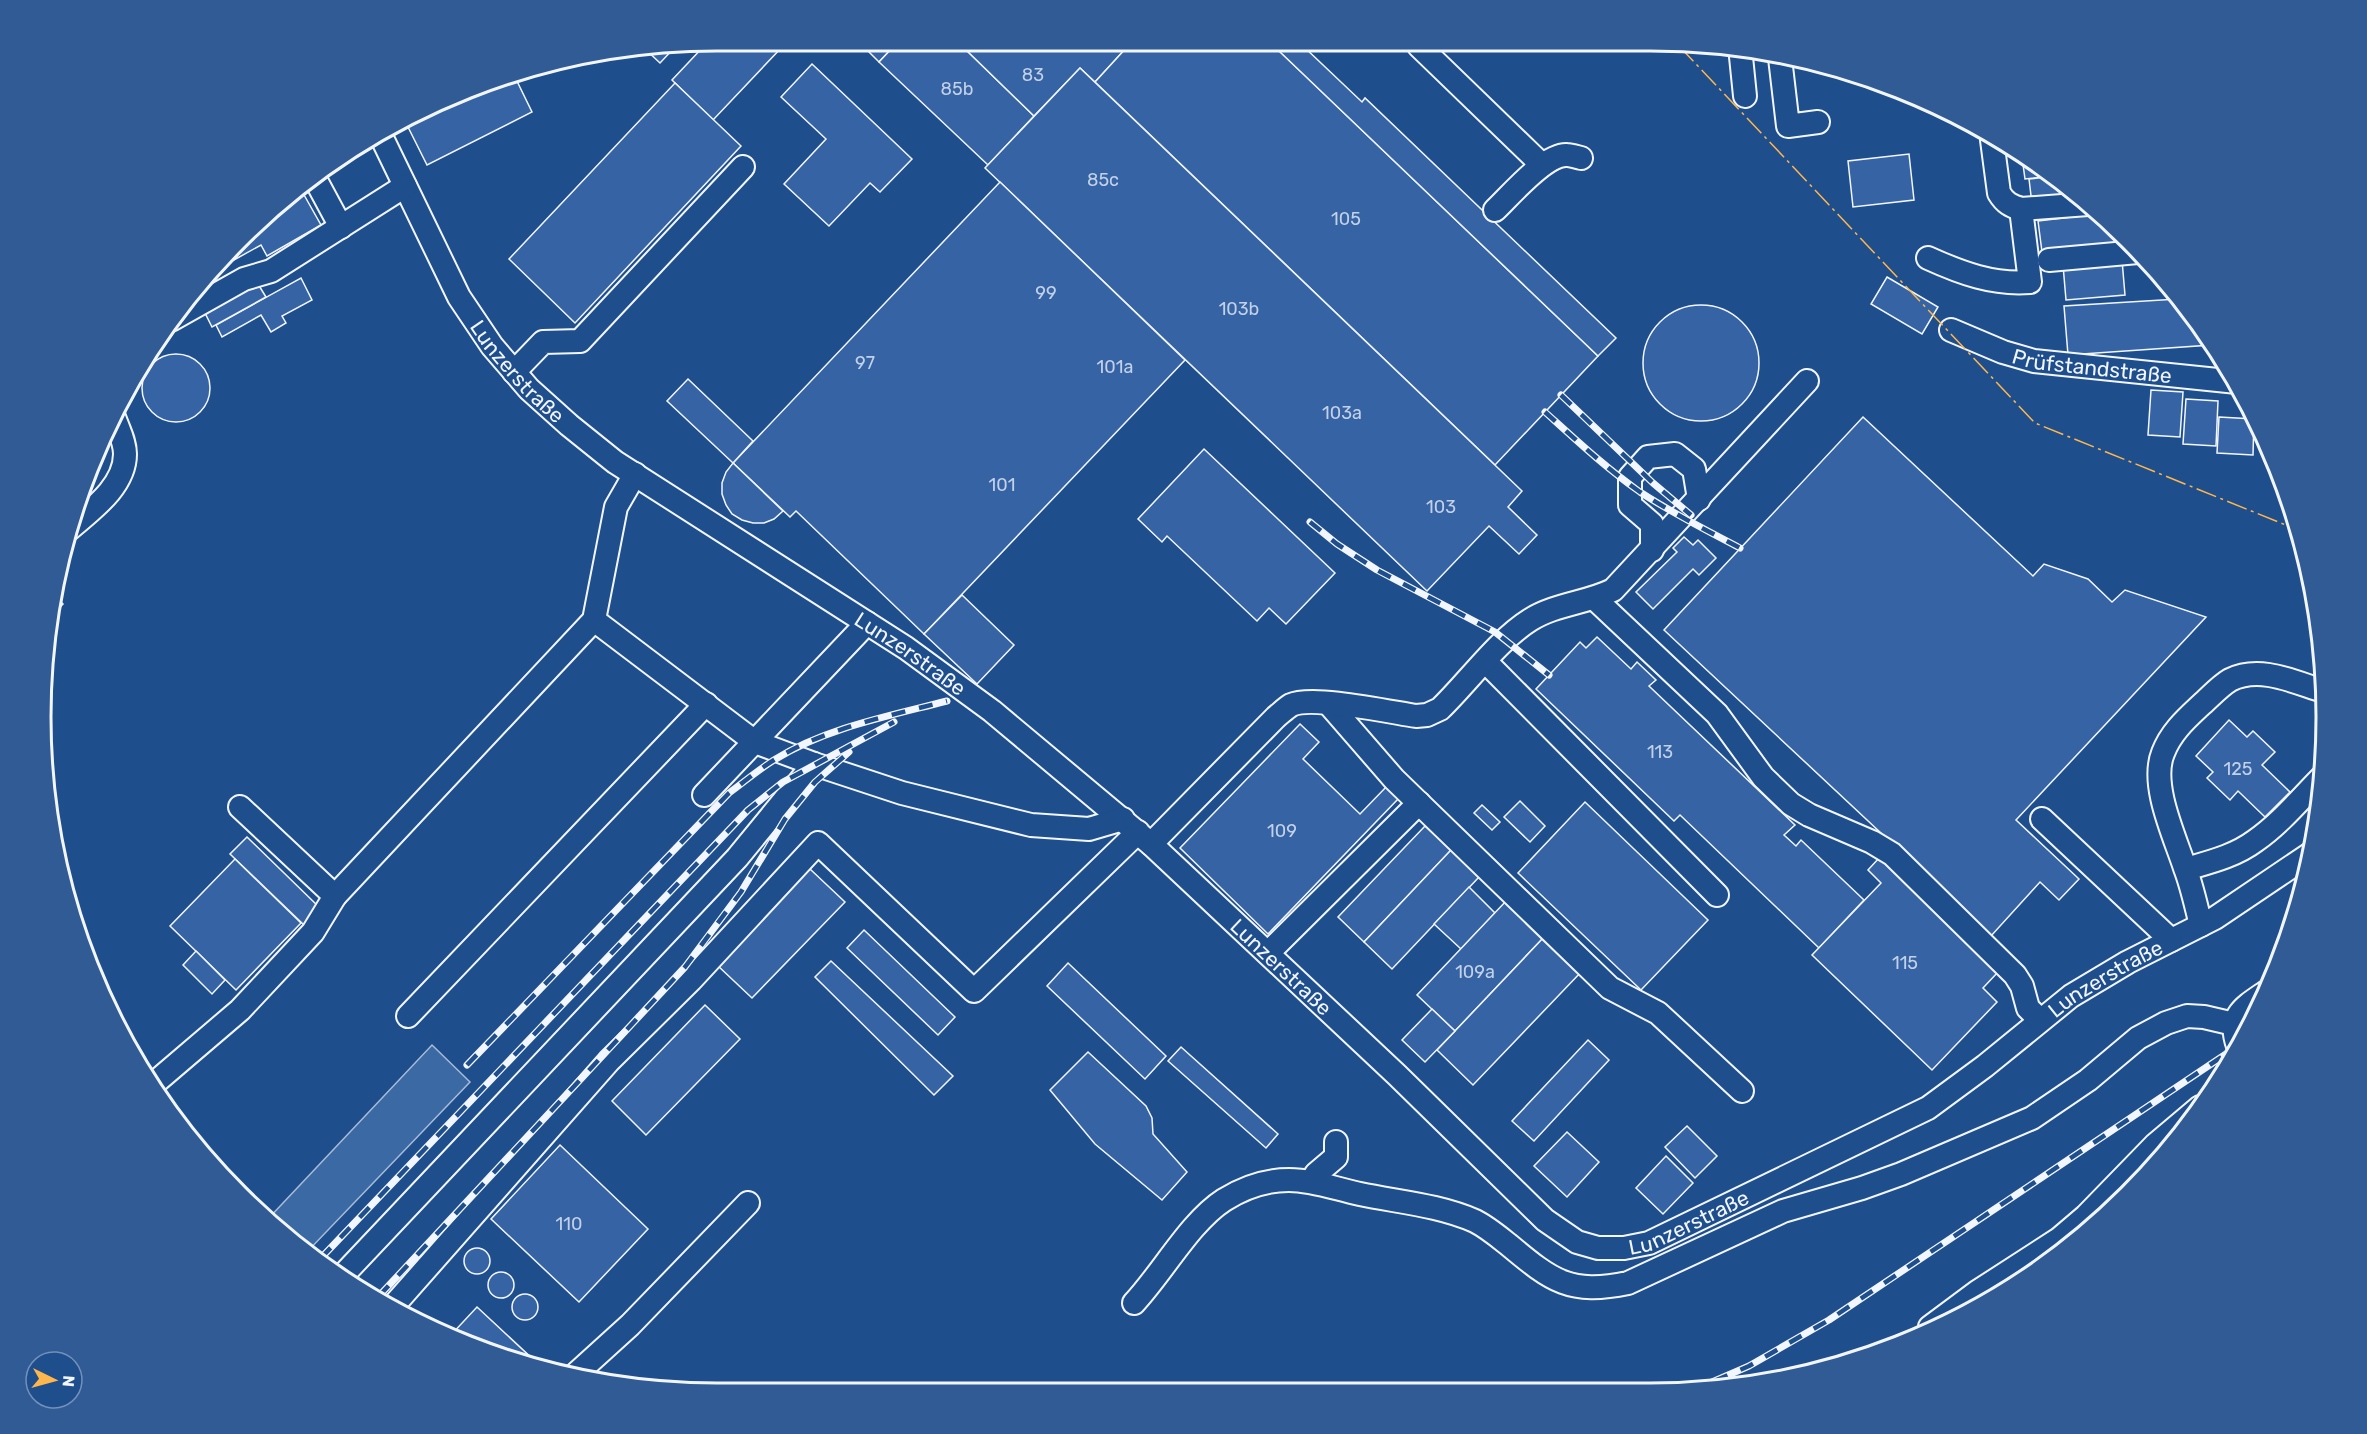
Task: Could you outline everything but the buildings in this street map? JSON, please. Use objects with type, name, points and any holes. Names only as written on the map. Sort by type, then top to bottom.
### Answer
[{"type":"street","points":[[1424,51],[1542,165]]},
{"type":"street","points":[[1741,58],[1745,96]]},
{"type":"street","points":[[1781,64],[1788,126],[1818,122]]},
{"type":"street","name":"Lunzerstraße","points":[[383,141],[459,297],[492,346],[529,389],[569,425],[635,474],[906,648],[992,711],[1138,832],[1397,1075],[1545,1220],[1578,1242],[1598,1248],[1624,1248],[1648,1244],[1928,1108],[1985,1066],[2071,996],[2128,962],[2201,925],[2261,889],[2300,861]]},
{"type":"street","points":[[1993,146],[1999,193],[2012,207],[2021,209],[2075,205]]},
{"type":"street","points":[[1495,210],[1542,165],[1566,154],[1581,158]]},
{"type":"street","points":[[514,372],[543,342],[580,341],[744,167]]},
{"type":"street","points":[[318,184],[341,227]]},
{"type":"street","points":[[192,308],[244,279],[272,271],[405,186]]},
{"type":"street","points":[[1928,258],[1978,279],[2030,282],[2021,209]]},
{"type":"street","points":[[2049,260],[2128,253]]},
{"type":"street","name":"Prüfstandstraße","points":[[1951,330],[2003,352],[2034,361],[2225,381]]},
{"type":"street","points":[[397,1301],[609,1061],[691,980],[818,843],[974,991],[1138,832],[1292,705],[1304,702],[1328,703],[1416,716],[1428,715],[1440,709],[1515,630],[1531,619],[1604,594],[1652,550],[1807,381]]},
{"type":"street","points":[[82,519],[103,499],[115,483],[122,468],[125,455],[117,428]]},
{"type":"street","points":[[1652,550],[1652,524],[1630,505],[1630,477],[1648,457],[1675,454],[1694,469],[1699,499]]},
{"type":"street","points":[[158,1080],[240,1010],[313,932],[335,896],[594,620],[616,507],[635,474]]},
{"type":"street","points":[[1604,594],[1717,714],[1763,777],[1791,804],[1809,815],[1872,842],[1892,854],[2015,975],[2022,986],[2028,1008],[2040,1020]]},
{"type":"street","points":[[594,620],[755,742],[902,793],[1031,825],[1138,832]]},
{"type":"street","points":[[704,795],[867,623]]},
{"type":"street","points":[[1486,662],[1717,895]]},
{"type":"street","points":[[2201,925],[2186,869],[2168,820],[2160,782],[2162,756],[2173,732],[2215,691],[2231,680],[2251,674],[2273,675],[2315,689]]},
{"type":"street","points":[[1328,703],[1394,779],[1610,988],[1658,1013],[1742,1092]]},
{"type":"street","points":[[408,1016],[706,704]]},
{"type":"street","points":[[347,1271],[737,858],[814,764]]},
{"type":"street","points":[[2186,869],[2229,856],[2254,842],[2278,823],[2312,788]]},
{"type":"street","points":[[1268,953],[1419,803]]},
{"type":"street","points":[[240,807],[335,896]]},
{"type":"street","points":[[2042,819],[2171,940]]},
{"type":"street","points":[[2234,1036],[2234,1024],[2239,1014],[2251,1002]]},
{"type":"street","points":[[1134,1303],[1150,1287],[1201,1220],[1223,1201],[1244,1189],[1287,1180],[1311,1182],[1454,1214],[1477,1222],[1536,1268],[1564,1284],[1583,1288],[1605,1288],[1628,1283],[1783,1211],[1882,1181],[2032,1118],[2088,1080],[2138,1038],[2166,1023],[2187,1016],[2204,1017],[2234,1024]]},
{"type":"street","points":[[1953,1310],[2059,1239],[2086,1216],[2169,1133]]},
{"type":"street","points":[[1311,1182],[1316,1174],[1336,1157],[1336,1142]]},
{"type":"street","points":[[582,1369],[630,1325],[748,1203]]},
{"type":"water","points":[[432,1045],[470,1082],[313,1246],[273,1213]]},
{"type":"railway","points":[[1561,395],[1653,483],[1691,515]]},
{"type":"railway","points":[[1545,412],[1603,464],[1640,492],[1740,548]]},
{"type":"railway","points":[[1310,522],[1337,544],[1377,570],[1495,632],[1549,675]]},
{"type":"railway","points":[[467,1065],[729,793],[751,776],[774,760],[814,739],[858,724],[947,701]]},
{"type":"railway","points":[[325,1254],[748,810],[783,782],[894,722]]},
{"type":"railway","points":[[382,1293],[685,967],[741,892],[785,819],[815,782],[849,752]]},
{"type":"railway","points":[[1719,1379],[1749,1366],[1829,1320],[2223,1056]]},
{"type":"power","points":[[1684,52],[2035,423],[2287,526]]}]
